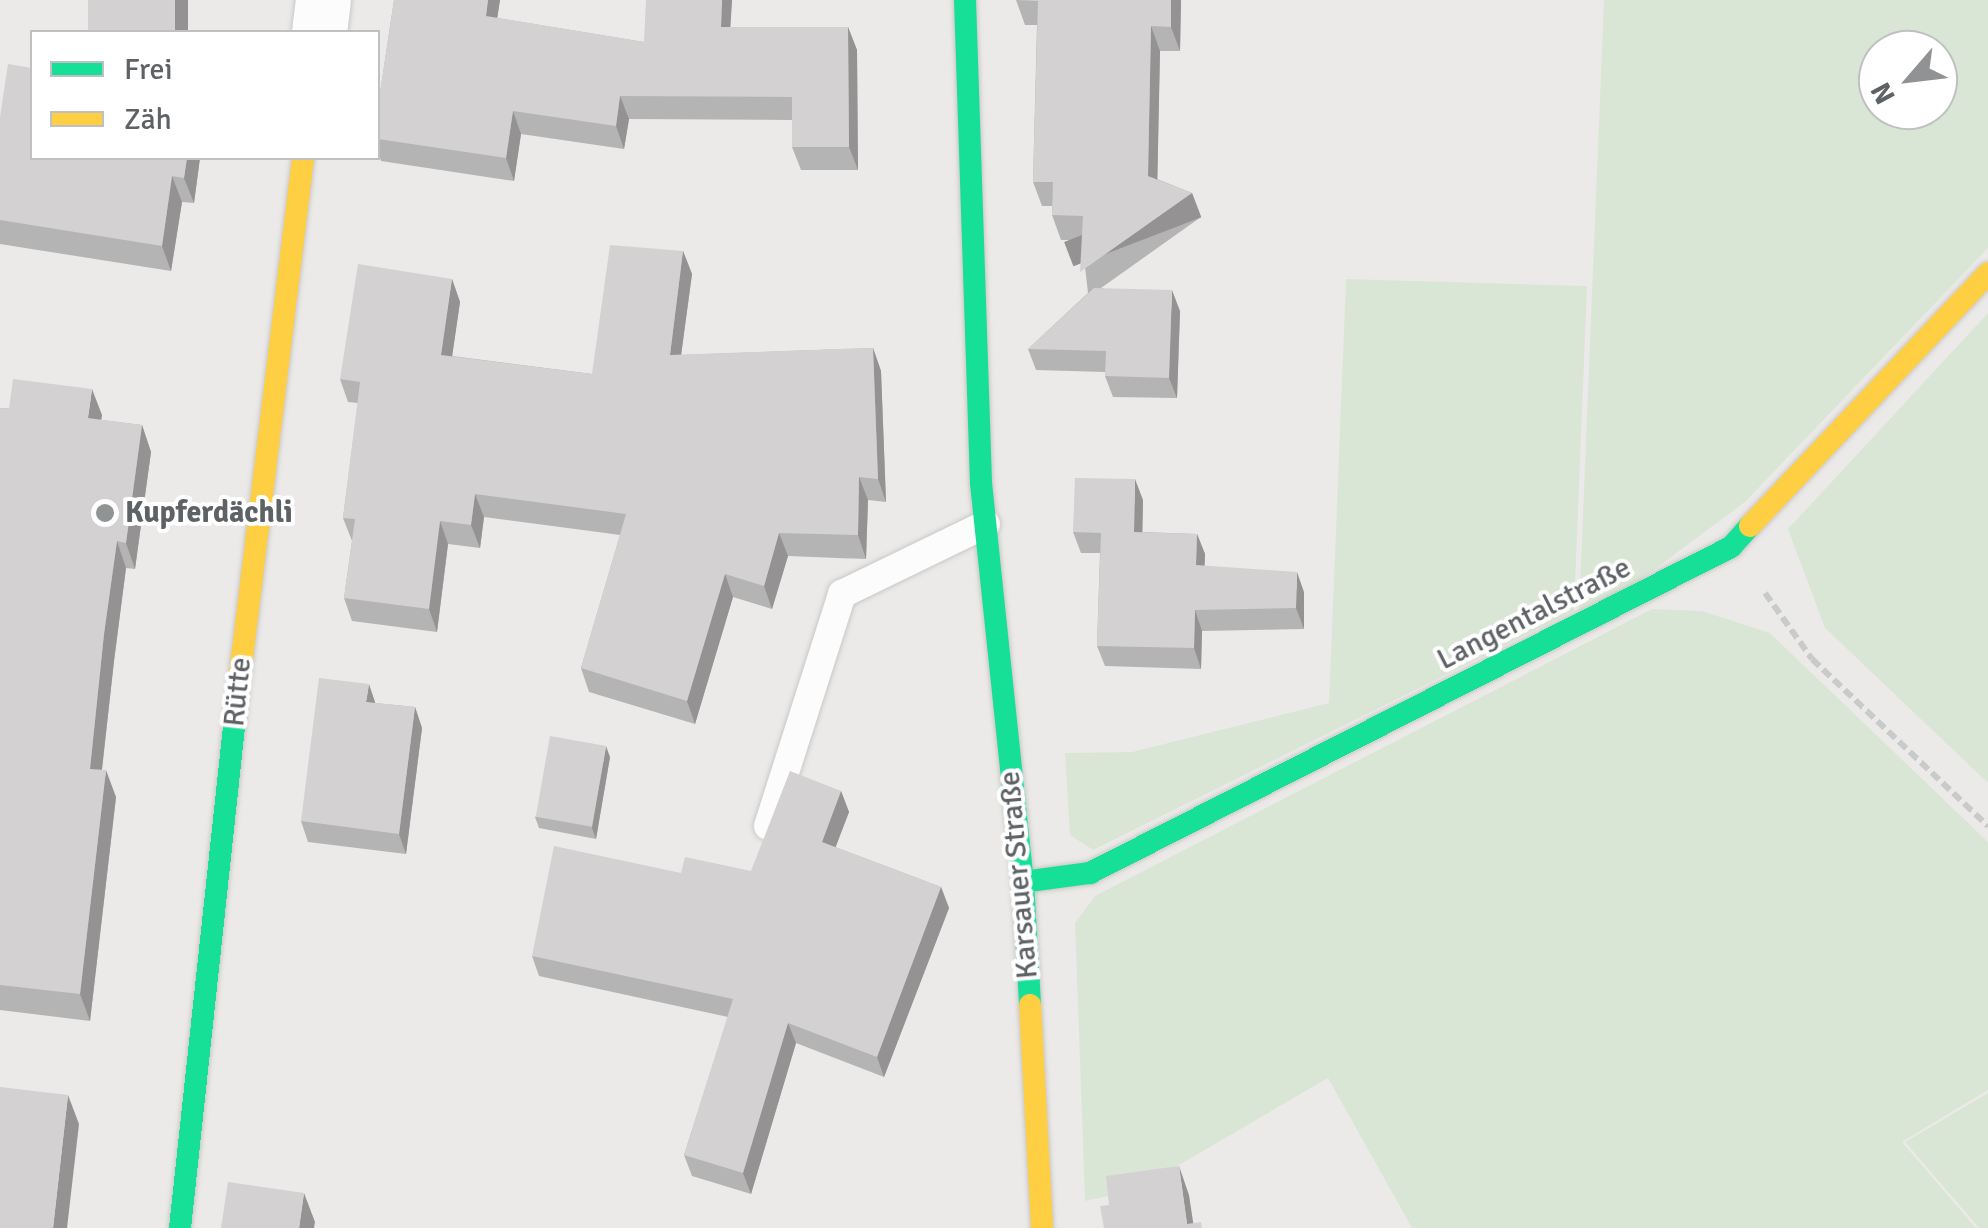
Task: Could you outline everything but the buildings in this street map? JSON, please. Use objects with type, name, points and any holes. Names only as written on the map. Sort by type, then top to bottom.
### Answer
[{"type":"street","points":[[319,30],[323,0]]},
{"type":"street","name":"Karsauer Straße","points":[[965,0],[986,524],[1023,882],[1042,1228]]},
{"type":"street","name":"Rütte","points":[[180,1228],[262,476],[303,160]]},
{"type":"street","name":"Langentalstraße","points":[[1023,882],[1090,873],[1731,547],[1988,274]]},
{"type":"lane","points":[[768,826],[842,594],[986,524]]},
{"type":"path","points":[[1731,547],[1812,659],[1988,826]]},
{"type":"green space","points":[[1604,0],[1988,0],[1988,248],[1745,502],[1636,583],[1579,611]]},
{"type":"green space","points":[[1346,279],[1587,286],[1574,611],[1093,850],[1070,835],[1065,753],[1132,752],[1329,703]]},
{"type":"green space","points":[[1988,313],[1988,783],[1825,628],[1788,529]]},
{"type":"green space","points":[[1652,609],[1702,611],[1770,633],[1988,842],[1988,1090],[1902,1142],[1976,1228],[1412,1228],[1328,1078],[1136,1190],[1085,1201],[1075,923],[1095,896]]},
{"type":"green space","points":[[1988,1093],[1988,1228],[1979,1228],[1905,1142]]},
{"type":"traffic: fast","points":[[965,0],[981,483],[1023,882],[1030,1005]]},
{"type":"traffic: fast","points":[[1023,882],[1090,873],[1731,547],[1750,526]]},
{"type":"traffic: fast","points":[[180,1228],[237,699]]},
{"type":"traffic: slow","points":[[237,699],[303,160]]},
{"type":"traffic: slow","points":[[1750,526],[1988,273]]},
{"type":"traffic: slow","points":[[1030,1005],[1042,1228]]},
{"type":"place","name":"Kupferdächli","points":[[105,513]]}]
